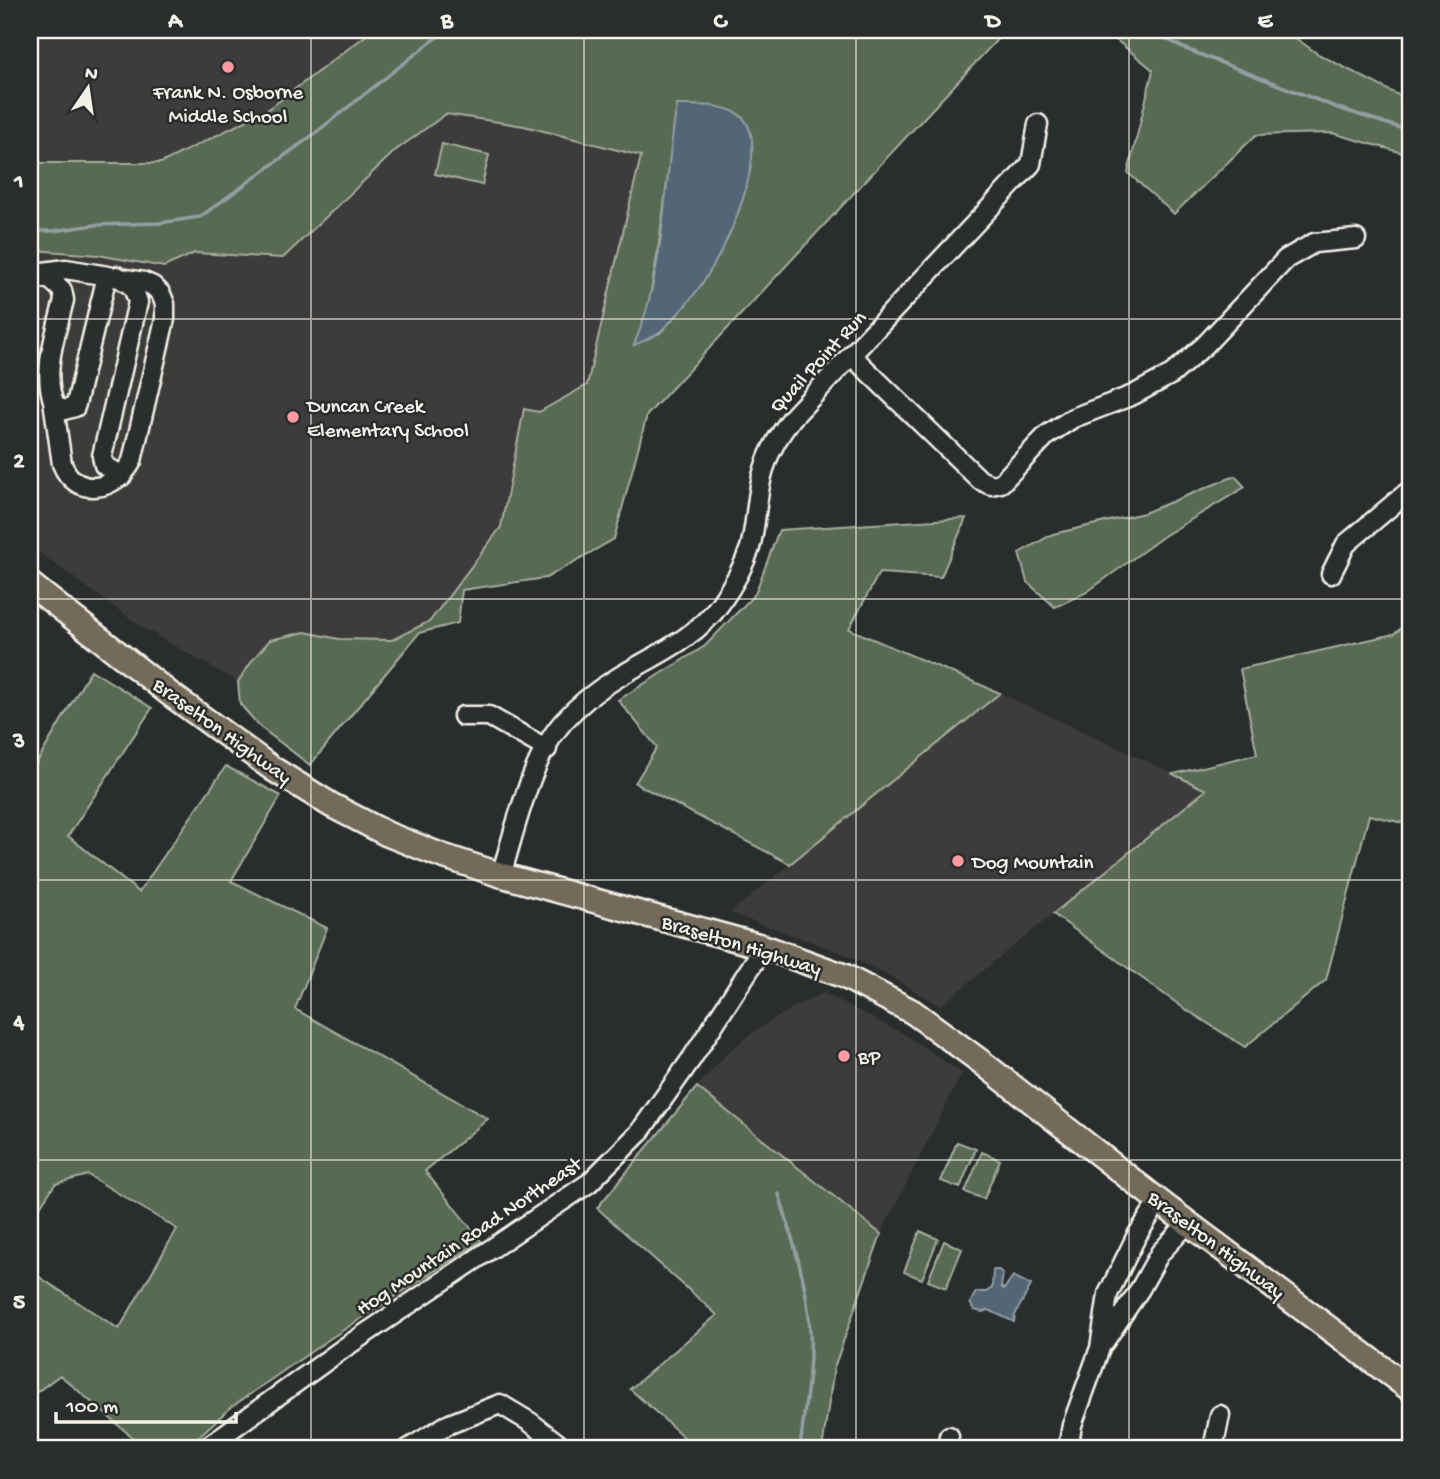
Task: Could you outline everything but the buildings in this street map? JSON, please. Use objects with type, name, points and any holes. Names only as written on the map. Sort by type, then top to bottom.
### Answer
[{"type":"main road","name":"Braselton Highway","points":[[30,584],[170,694],[273,769],[331,805],[387,834],[501,875],[765,947],[844,976],[913,1012],[980,1060],[1158,1201],[1410,1389]]},
{"type":"street","name":"Quail Point Run","points":[[501,875],[525,799],[547,749],[562,724],[582,704],[614,680],[692,634],[718,608],[736,580],[749,549],[763,470],[774,443],[792,418],[1031,163],[1038,124]]},
{"type":"street","points":[[852,356],[980,480],[991,485],[1001,483],[1047,435],[1073,418],[1133,395],[1172,374],[1205,345],[1286,259],[1314,243],[1356,239]]},
{"type":"street","points":[[65,269],[116,276],[153,286],[161,294],[165,304],[165,319],[132,461],[114,483],[94,486],[74,480],[65,473],[49,372],[64,300],[62,290],[51,280],[34,278],[43,272],[65,269]]},
{"type":"street","points":[[53,400],[55,407],[64,410],[75,407],[105,284],[116,276]]},
{"type":"street","points":[[116,276],[132,287],[138,302],[102,456],[104,465],[121,476]]},
{"type":"street","points":[[1331,574],[1346,544],[1410,490]]},
{"type":"street","points":[[463,716],[489,716],[547,749]]},
{"type":"street","name":"Hog Mountain Road Northeast","points":[[204,1449],[344,1348],[589,1184],[639,1133],[765,947]]},
{"type":"street","points":[[1068,1449],[1072,1425],[1100,1348],[1108,1294],[1136,1237],[1158,1201]]},
{"type":"street","points":[[1100,1348],[1140,1289],[1160,1253],[1188,1223]]},
{"type":"street","points":[[408,1449],[447,1425],[500,1404],[530,1422],[565,1449]]},
{"type":"street","points":[[1213,1449],[1220,1415]]},
{"type":"shaded area","points":[[30,30],[373,30],[266,111],[161,163],[30,163]]},
{"type":"shaded area","points":[[446,114],[524,126],[641,156],[587,385],[538,412],[524,410],[501,528],[430,621],[392,640],[339,639],[305,632],[254,658],[238,682],[145,629],[30,546],[30,253],[34,250],[98,255],[164,267],[195,253],[283,258],[396,150]]},
{"type":"shaded area","points":[[1000,693],[1206,789],[940,1006],[890,976],[837,951],[730,913]]},
{"type":"shaded area","points":[[824,993],[905,1035],[962,1073],[881,1234],[697,1087],[728,1052],[756,1030]]},
{"type":"green space","points":[[373,30],[1006,30],[647,415],[614,539],[546,578],[462,590],[458,623],[419,633],[310,765],[260,727],[240,704],[238,682],[270,640],[305,632],[339,639],[392,640],[430,621],[501,527],[524,409],[539,412],[587,385],[641,156],[524,126],[446,114],[396,150],[283,258],[195,253],[164,267],[98,255],[34,250],[30,253],[30,163],[161,163],[266,111]],"holes":[[[677,105],[687,304],[660,333],[635,344],[646,319],[658,251]]]},
{"type":"green space","points":[[1104,30],[1180,30],[1190,40],[1215,30],[1284,30],[1318,54],[1410,101],[1410,155],[1332,133],[1256,135],[1174,214],[1128,173],[1153,70]]},
{"type":"green space","points":[[442,144],[489,155],[482,185],[435,174]]},
{"type":"green space","points":[[1235,476],[1245,487],[1164,536],[1087,592],[1055,607],[1027,582],[1019,553],[1053,534],[1144,513]]},
{"type":"green space","points":[[966,518],[941,577],[879,573],[849,629],[1000,693],[790,864],[635,783],[657,747],[618,700],[705,646],[755,594],[779,530]]},
{"type":"green space","points":[[1410,621],[1410,808],[1407,824],[1369,815],[1326,980],[1245,1047],[1182,1007],[1053,914],[1206,790],[1173,774],[1257,754],[1240,669],[1394,634]]},
{"type":"green space","points":[[91,670],[152,708],[68,836],[139,892],[226,766],[281,796],[231,881],[327,928],[295,1009],[488,1119],[425,1171],[481,1241],[328,1340],[230,1408],[185,1449],[146,1449],[60,1375],[30,1397],[30,1271],[119,1329],[177,1229],[88,1175],[55,1184],[30,1222],[30,774]]},
{"type":"green space","points":[[697,1087],[881,1234],[834,1368],[822,1449],[697,1449],[630,1389],[717,1315],[597,1208]]},
{"type":"green space","points":[[957,1142],[976,1149],[960,1188],[941,1181]]},
{"type":"green space","points":[[982,1152],[1000,1160],[984,1199],[965,1192]]},
{"type":"green space","points":[[920,1231],[938,1239],[922,1279],[904,1272]]},
{"type":"green space","points":[[944,1241],[962,1249],[946,1288],[928,1281]]},
{"type":"water","points":[[677,105],[722,108],[744,119],[750,132],[751,168],[740,209],[706,277],[686,305],[662,330],[634,345],[644,317],[658,257]]},
{"type":"water","points":[[993,1270],[999,1270],[1003,1274],[1001,1287],[1004,1289],[1013,1276],[1031,1285],[1014,1322],[989,1310],[974,1310],[970,1303],[976,1292],[986,1292],[992,1288]]},
{"type":"waterway","points":[[30,231],[159,223],[200,217],[309,138],[446,30]]},
{"type":"waterway","points":[[1148,30],[1186,49],[1338,108],[1410,131]]},
{"type":"waterway","points":[[779,1194],[799,1262],[809,1313],[810,1360],[800,1449]]},
{"type":"place","name":"Frank N. Osborne Middle School","points":[[228,67]]},
{"type":"place","name":"Duncan Creek Elementary School","points":[[293,417]]},
{"type":"place","name":"Dog Mountain","points":[[958,861]]},
{"type":"place","name":"BP","points":[[844,1056]]}]
